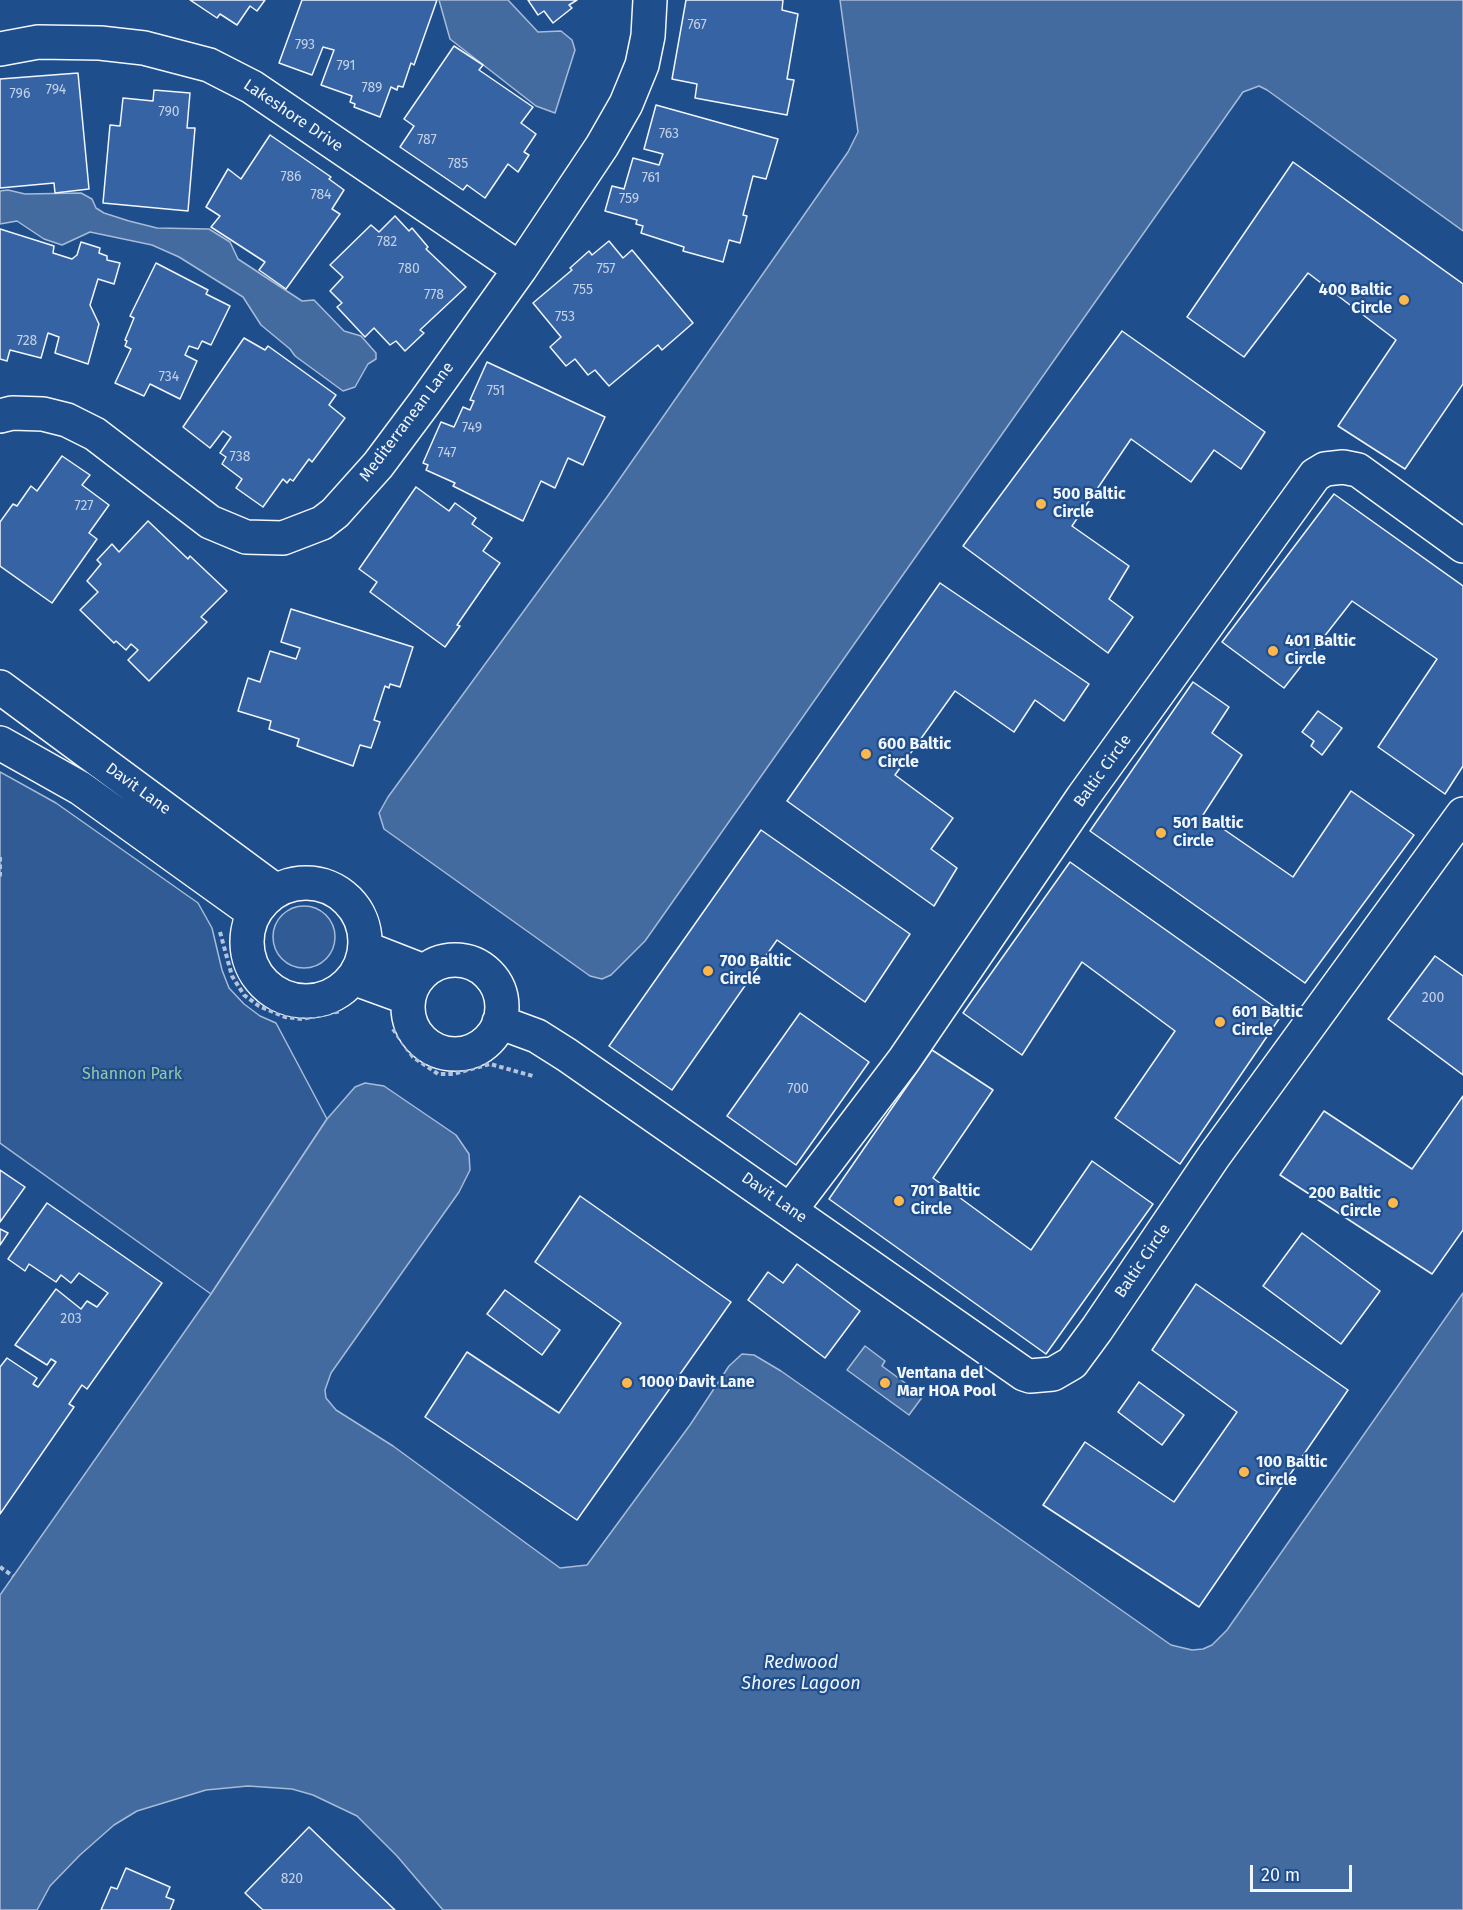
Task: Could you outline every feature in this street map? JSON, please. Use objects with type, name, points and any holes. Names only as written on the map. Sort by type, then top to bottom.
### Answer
[{"type":"street","name":"Mediterranean Lane","points":[[0,416],[12,413],[43,414],[67,420],[95,434],[210,522],[246,537],[283,538],[311,528],[335,513],[378,465],[520,268],[580,180],[626,104],[642,65],[648,36],[650,0]]},
{"type":"street","name":"Lakeshore Drive","points":[[0,49],[38,42],[99,44],[144,48],[209,65],[252,87],[520,268]]},
{"type":"street","name":"Baltic Circle","points":[[791,1209],[904,1060],[1083,797],[1315,475],[1338,467],[1358,470],[1463,546]]},
{"type":"street","name":"Davit Lane","points":[[0,687],[265,902]]},
{"type":"street","name":"Davit Lane","points":[[0,743],[80,788],[265,902]]},
{"type":"street","name":"Baltic Circle","points":[[1047,1375],[1066,1368],[1097,1329],[1247,1110],[1463,814]]},
{"type":"street","points":[[351,993],[365,948],[363,929],[357,912],[337,893],[311,883],[293,884],[265,902],[247,932],[247,952],[254,971],[266,987],[282,997],[301,1002],[321,1000],[339,992],[351,993],[407,997]]},
{"type":"street","points":[[365,948],[407,997],[408,1013],[413,1028],[422,1041],[435,1050],[450,1054],[466,1053],[480,1047],[492,1036],[499,1022],[501,1007],[499,992],[492,978],[480,968],[466,962],[451,960],[436,963],[407,997]]},
{"type":"street","name":"Davit Lane","points":[[499,1022],[537,1036],[567,1055],[791,1209],[1024,1374],[1047,1375]]},
{"type":"path","points":[[0,857],[0,879]]},
{"type":"path","points":[[218,924],[232,976],[244,995],[260,1006],[285,1017],[302,1019],[333,1014],[351,993]]},
{"type":"path","points":[[407,997],[400,1042],[413,1058],[438,1074],[446,1075],[490,1064],[537,1077]]},
{"type":"path","points":[[0,1567],[14,1576]]},
{"type":"green space","name":"Shannon Park","points":[[0,772],[56,803],[198,903],[212,928],[222,970],[229,988],[244,1004],[260,1016],[276,1023],[327,1119],[211,1294],[0,1143]]},
{"type":"green space","points":[[304,906],[316,908],[326,915],[333,925],[335,937],[333,949],[326,959],[316,966],[304,968],[292,966],[282,959],[275,949],[273,937],[275,925],[282,915],[292,908]]},
{"type":"water","points":[[439,0],[508,0],[538,32],[561,31],[572,40],[575,50],[555,113],[536,106],[450,39]]},
{"type":"water","points":[[840,0],[1463,0],[1463,231],[1267,90],[1259,86],[1243,92],[645,941],[611,975],[602,979],[590,976],[384,829],[379,813],[388,797],[607,497],[848,152],[858,132]]},
{"type":"water","points":[[8,190],[25,194],[81,193],[92,199],[96,208],[104,213],[129,221],[157,228],[209,229],[230,242],[238,259],[302,301],[314,300],[344,331],[361,336],[376,353],[376,359],[368,364],[355,387],[343,391],[295,356],[290,349],[261,325],[243,297],[179,257],[152,245],[90,232],[62,245],[44,239],[17,221],[0,224],[0,191]]},
{"type":"water","name":"Redwood Shores Lagoon","points":[[365,1083],[384,1086],[456,1135],[469,1154],[470,1170],[459,1192],[331,1373],[325,1390],[326,1398],[336,1410],[393,1446],[560,1568],[587,1565],[690,1425],[729,1366],[742,1354],[754,1355],[781,1371],[1171,1645],[1192,1650],[1203,1649],[1212,1645],[1227,1630],[1463,1293],[1463,1910],[443,1910],[397,1856],[357,1816],[313,1795],[292,1789],[248,1786],[206,1790],[137,1811],[114,1825],[80,1855],[50,1886],[37,1910],[0,1910],[0,1595],[211,1294],[327,1119],[355,1087]]},
{"type":"water","name":"Ventana del Mar HOA Pool","points":[[865,1346],[885,1361],[882,1366],[923,1396],[909,1415],[847,1370]]},
{"type":"building","points":[[190,0],[265,0],[257,11],[250,6],[237,25],[220,14],[217,18]]},
{"type":"building","points":[[302,0],[437,0],[414,65],[411,63],[403,87],[398,86],[397,90],[391,87],[380,117],[354,107],[355,104],[350,102],[352,96],[321,85],[334,50],[323,47],[312,75],[279,63]]},
{"type":"building","points":[[528,0],[577,0],[569,5],[572,8],[553,23],[544,11],[538,15]]},
{"type":"building","points":[[686,0],[783,0],[782,10],[798,14],[787,79],[794,80],[787,115],[695,98],[697,84],[672,79]]},
{"type":"building","points":[[454,46],[483,65],[479,70],[533,107],[521,123],[536,134],[524,152],[529,155],[518,172],[508,164],[485,198],[467,185],[463,190],[400,147],[414,126],[404,119]]},
{"type":"building","points":[[78,73],[89,189],[55,193],[54,183],[0,188],[0,79]]},
{"type":"building","points":[[154,90],[190,93],[187,128],[195,128],[188,211],[103,203],[110,125],[120,126],[123,98],[153,101]]},
{"type":"building","points":[[656,105],[778,139],[766,179],[753,176],[743,215],[747,216],[740,243],[729,240],[723,262],[683,251],[684,247],[641,233],[643,226],[636,224],[637,220],[605,211],[612,186],[624,189],[633,158],[659,165],[663,154],[644,149]]},
{"type":"building","points":[[270,135],[331,177],[329,179],[344,190],[332,209],[340,214],[286,289],[259,270],[265,262],[211,227],[220,216],[206,207],[228,169],[241,179]]},
{"type":"building","name":"400 Baltic Circle","points":[[1293,162],[1463,284],[1463,384],[1405,469],[1338,426],[1396,340],[1308,273],[1244,357],[1187,317]]},
{"type":"building","points":[[395,216],[409,231],[412,228],[428,247],[426,249],[466,287],[420,330],[424,333],[405,351],[396,341],[390,345],[374,328],[365,337],[337,307],[342,303],[330,291],[343,277],[330,265],[371,225],[379,232]]},
{"type":"building","points":[[0,229],[54,246],[53,253],[72,259],[77,255],[81,242],[100,248],[99,253],[107,256],[107,260],[120,263],[114,284],[98,279],[90,305],[99,324],[88,364],[55,353],[59,337],[48,333],[41,358],[10,350],[7,361],[0,359]]},
{"type":"building","points":[[609,241],[623,258],[632,250],[693,323],[662,350],[658,345],[609,386],[595,370],[588,375],[575,359],[566,366],[550,347],[561,337],[533,303],[572,270],[570,268],[589,251],[592,255]]},
{"type":"building","points":[[156,263],[208,290],[206,294],[230,306],[211,345],[202,341],[198,349],[189,346],[185,355],[197,361],[180,399],[150,384],[144,396],[115,383],[131,349],[125,346],[127,341],[125,340],[134,318],[130,316]]},
{"type":"building","name":"500 Baltic Circle","points":[[1122,331],[1265,432],[1241,469],[1214,450],[1191,482],[1131,439],[1072,526],[1129,566],[1109,599],[1133,617],[1108,653],[963,546]]},
{"type":"building","points":[[244,338],[265,350],[268,346],[336,395],[329,405],[345,418],[312,462],[309,459],[293,481],[290,479],[287,483],[283,479],[263,507],[236,488],[242,479],[222,464],[226,457],[220,453],[231,437],[223,431],[210,448],[183,427]]},
{"type":"building","points":[[487,362],[605,417],[583,465],[568,458],[555,488],[541,481],[523,521],[453,486],[455,483],[426,470],[428,465],[423,463],[441,422],[454,427],[463,407],[470,410],[474,401],[470,400]]},
{"type":"building","points":[[62,456],[90,475],[82,485],[109,505],[89,533],[97,539],[52,603],[0,566],[0,522],[13,504],[17,506],[31,486],[37,491]]},
{"type":"building","points":[[416,487],[449,511],[455,503],[476,518],[472,524],[492,538],[483,551],[500,563],[457,625],[460,626],[445,647],[370,592],[377,582],[359,569]]},
{"type":"building","name":"401 Baltic Circle","points":[[1334,494],[1463,586],[1463,766],[1445,794],[1378,747],[1437,659],[1352,601],[1284,688],[1222,642]]},
{"type":"building","points":[[148,521],[188,559],[190,556],[227,591],[201,617],[207,622],[149,681],[128,660],[138,650],[131,644],[126,650],[116,641],[114,643],[80,610],[98,592],[87,581],[101,564],[97,560],[112,544],[119,552]]},
{"type":"building","name":"600 Baltic Circle","points":[[940,583],[1089,684],[1064,721],[1035,700],[1014,732],[955,691],[895,775],[953,818],[931,849],[957,868],[934,906],[787,801]]},
{"type":"building","points":[[291,609],[413,647],[400,687],[390,684],[389,688],[385,686],[374,720],[380,722],[371,748],[360,745],[353,766],[297,746],[299,739],[269,729],[271,721],[238,711],[248,678],[260,682],[270,651],[296,659],[300,648],[281,642]]},
{"type":"building","name":"501 Baltic Circle","points":[[1193,682],[1229,707],[1212,733],[1242,755],[1203,815],[1293,877],[1351,791],[1414,835],[1305,983],[1090,831]]},
{"type":"building","points":[[1318,711],[1342,728],[1322,755],[1311,746],[1314,741],[1302,732]]},
{"type":"building","name":"700 Baltic Circle","points":[[761,830],[910,934],[865,1002],[777,940],[672,1090],[609,1046]]},
{"type":"building","name":"601 Baltic Circle","points":[[1070,862],[1283,1013],[1180,1164],[1115,1118],[1175,1031],[1082,962],[1022,1055],[963,1013]]},
{"type":"building","points":[[1435,956],[1463,976],[1463,1075],[1388,1019]]},
{"type":"building","name":"700 Baltic Circle","points":[[800,1013],[869,1062],[796,1165],[727,1116]]},
{"type":"building","name":"701 Baltic Circle","points":[[932,1050],[993,1090],[933,1178],[1031,1250],[1092,1161],[1153,1204],[1046,1354],[829,1199]]},
{"type":"building","name":"200 Baltic Circle","points":[[1463,1096],[1463,1230],[1432,1274],[1280,1175],[1324,1111],[1412,1169]]},
{"type":"building","points":[[0,1170],[25,1187],[0,1222]]},
{"type":"building","name":"1000 Davit Lane","points":[[580,1196],[731,1302],[577,1520],[425,1417],[467,1352],[559,1413],[621,1323],[535,1262]]},
{"type":"building","points":[[47,1203],[162,1283],[87,1389],[82,1385],[69,1404],[74,1407],[0,1514],[0,1367],[7,1358],[37,1378],[33,1384],[38,1387],[56,1362],[51,1359],[47,1365],[15,1345],[56,1289],[81,1309],[87,1301],[97,1307],[108,1293],[79,1273],[71,1283],[61,1275],[56,1282],[29,1264],[25,1271],[8,1259]]},
{"type":"building","points":[[0,1229],[8,1233],[0,1245]]},
{"type":"building","points":[[1302,1233],[1380,1291],[1341,1344],[1263,1286]]},
{"type":"building","points":[[797,1264],[860,1311],[825,1358],[748,1300],[768,1272],[783,1283]]},
{"type":"building","name":"100 Baltic Circle","points":[[1196,1284],[1348,1390],[1199,1607],[1043,1505],[1085,1442],[1174,1502],[1237,1412],[1152,1350]]},
{"type":"building","points":[[505,1290],[560,1330],[542,1355],[487,1314]]},
{"type":"building","points":[[1139,1382],[1184,1415],[1162,1445],[1118,1412]]},
{"type":"building","points":[[309,1827],[395,1910],[263,1910],[245,1893]]},
{"type":"building","points":[[126,1868],[170,1887],[166,1897],[174,1900],[170,1910],[101,1910],[111,1887],[117,1889]]},
{"type":"place","name":"400 Baltic Circle","points":[[1404,300]]},
{"type":"place","name":"500 Baltic Circle","points":[[1041,504]]},
{"type":"place","name":"401 Baltic Circle","points":[[1273,651]]},
{"type":"place","name":"600 Baltic Circle","points":[[866,754]]},
{"type":"place","name":"501 Baltic Circle","points":[[1161,833]]},
{"type":"place","name":"700 Baltic Circle","points":[[708,971]]},
{"type":"place","name":"601 Baltic Circle","points":[[1220,1022]]},
{"type":"place","name":"701 Baltic Circle","points":[[899,1201]]},
{"type":"place","name":"200 Baltic Circle","points":[[1393,1203]]},
{"type":"place","name":"1000 Davit Lane","points":[[627,1383]]},
{"type":"place","name":"Ventana del Mar HOA Pool","points":[[885,1383]]},
{"type":"place","name":"100 Baltic Circle","points":[[1244,1472]]}]
